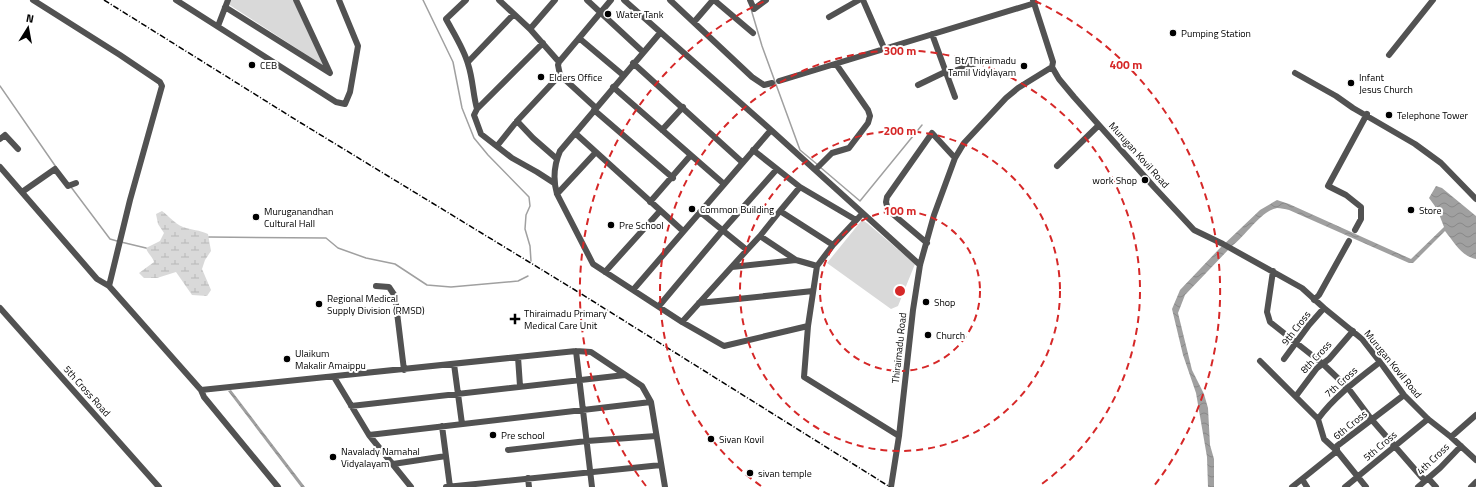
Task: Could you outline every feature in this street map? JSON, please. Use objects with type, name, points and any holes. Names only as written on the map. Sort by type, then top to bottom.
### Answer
[{"type":"street","points":[[33,0],[120,55],[160,82],[162,86],[130,200],[109,286]]},
{"type":"street","points":[[176,0],[186,3],[218,26],[336,102],[345,104],[350,92],[358,46],[339,0]]},
{"type":"street","points":[[218,26],[228,0]]},
{"type":"street","points":[[225,7],[330,73],[296,0]]},
{"type":"street","points":[[466,0],[446,19],[468,62],[474,86],[474,99],[477,110]]},
{"type":"street","points":[[500,0],[523,24],[530,29],[559,62]]},
{"type":"street","points":[[530,29],[556,0]]},
{"type":"street","points":[[586,0],[643,52]]},
{"type":"street","points":[[611,0],[559,62],[558,65],[560,75],[595,109],[672,178]]},
{"type":"street","points":[[670,0],[752,77],[764,85],[1034,2],[1053,62],[1052,66]]},
{"type":"street","points":[[694,22],[714,0],[753,33]]},
{"type":"street","points":[[750,0],[754,8],[766,0]]},
{"type":"street","points":[[829,17],[858,0]]},
{"type":"street","points":[[863,0],[884,48]]},
{"type":"street","points":[[1389,55],[1433,0]]},
{"type":"street","points":[[626,1],[660,33],[771,130],[819,168],[862,214],[920,265]]},
{"type":"street","points":[[468,62],[514,14]]},
{"type":"street","points":[[660,33],[613,86],[560,150],[557,158],[554,183],[557,194],[593,264],[682,322],[724,346],[808,326]]},
{"type":"street","points":[[932,34],[955,97]]},
{"type":"street","points":[[579,38],[623,75]]},
{"type":"street","points":[[543,43],[477,110],[474,115],[481,134],[512,158],[554,183]]},
{"type":"street","points":[[918,85],[945,73],[979,62]]},
{"type":"street","points":[[633,63],[742,162]]},
{"type":"street","points":[[819,168],[832,153],[849,148],[868,124],[870,116],[868,110],[836,64]]},
{"type":"street","name":"Murugan Kovil Road","points":[[1052,66],[1059,79],[1194,230],[1274,271],[1302,288],[1314,300],[1362,339],[1404,395],[1428,419],[1451,437],[1476,460]]},
{"type":"street","name":"Thiraimadu Road","points":[[891,487],[899,436],[913,310],[920,265],[934,216],[955,158],[964,144],[1006,98],[1018,88],[1052,66]]},
{"type":"street","points":[[1295,73],[1416,144],[1441,163],[1476,199]]},
{"type":"street","points":[[497,146],[517,121],[560,75]]},
{"type":"street","points":[[613,86],[690,156],[724,184]]},
{"type":"street","points":[[662,130],[683,108]]},
{"type":"street","points":[[1355,230],[1361,219],[1361,208],[1346,195],[1328,186],[1366,114]]},
{"type":"street","points":[[517,121],[533,138],[557,158]]},
{"type":"street","points":[[1057,166],[1099,125]]},
{"type":"street","points":[[633,290],[771,130]]},
{"type":"street","points":[[575,133],[683,231]]},
{"type":"street","points":[[926,243],[909,226],[888,210],[886,202],[887,197],[932,133],[955,158]]},
{"type":"street","points":[[0,139],[5,135],[18,149]]},
{"type":"street","points":[[753,150],[800,187],[856,220]]},
{"type":"street","points":[[557,194],[596,152]]},
{"type":"street","points":[[650,202],[690,156]]},
{"type":"street","points":[[0,166],[97,279],[109,286],[201,390],[204,397],[278,487]]},
{"type":"street","points":[[22,192],[55,169],[68,186],[76,184]]},
{"type":"street","points":[[658,306],[777,169]]},
{"type":"street","points":[[682,322],[760,236],[800,187]]},
{"type":"street","points":[[605,272],[660,211]]},
{"type":"street","points":[[780,211],[833,246]]},
{"type":"street","points":[[700,212],[747,250]]},
{"type":"street","points":[[862,214],[817,266],[808,326],[804,377],[899,436]]},
{"type":"street","points":[[760,236],[796,260],[817,266]]},
{"type":"street","points":[[1314,300],[1319,295],[1349,241]]},
{"type":"street","points":[[732,267],[796,260]]},
{"type":"street","points":[[1274,271],[1267,312],[1270,322],[1322,364],[1348,388],[1372,420],[1395,446],[1436,487]]},
{"type":"street","points":[[376,286],[389,287],[395,296],[404,370]]},
{"type":"street","points":[[699,303],[813,291]]},
{"type":"street","name":"5th Cross Road","points":[[0,308],[159,487]]},
{"type":"street","name":"9th Cross","points":[[1284,359],[1309,325],[1324,308]]},
{"type":"street","name":"8th Cross","points":[[1296,396],[1317,368],[1329,359],[1353,331]]},
{"type":"street","points":[[201,390],[576,351],[591,352],[642,386],[651,402],[665,487]]},
{"type":"street","points":[[576,351],[592,487]]},
{"type":"street","points":[[518,357],[520,386]]},
{"type":"street","points":[[1260,361],[1318,419],[1324,439],[1337,451],[1366,487]]},
{"type":"street","name":"7th Cross","points":[[1318,419],[1324,411],[1348,388],[1380,362]]},
{"type":"street","points":[[454,364],[462,424]]},
{"type":"street","points":[[351,406],[625,375]]},
{"type":"street","points":[[334,377],[370,435],[411,487]]},
{"type":"street","name":"6th Cross","points":[[1292,487],[1337,451],[1337,446],[1404,395]]},
{"type":"street","points":[[370,435],[651,402]]},
{"type":"street","points":[[1451,437],[1476,415]]},
{"type":"street","name":"5th Cross","points":[[1345,487],[1428,419]]},
{"type":"street","points":[[442,426],[450,486]]},
{"type":"street","points":[[508,450],[587,441],[656,436]]},
{"type":"street","name":"4th Cross","points":[[1418,487],[1440,468],[1461,446]]},
{"type":"street","points":[[393,464],[446,456]]},
{"type":"street","points":[[446,487],[470,486],[528,478],[661,465]]},
{"type":"street","points":[[528,478],[529,487]]},
{"type":"street","points":[[1302,480],[1307,487]]},
{"type":"street","points":[[1471,487],[1476,482]]},
{"type":"green space","points":[[230,0],[293,0],[324,66],[228,4]]},
{"type":"green space","points":[[162,211],[183,227],[208,234],[211,251],[205,260],[202,269],[211,290],[207,296],[192,295],[176,272],[157,278],[144,278],[139,273],[154,262],[146,248],[160,241],[164,233],[158,224],[156,214]]},
{"type":"green space","points":[[862,220],[915,264],[898,306],[891,309],[827,263]]},
{"type":"water","points":[[1436,186],[1442,188],[1476,216],[1476,259],[1462,252],[1445,231],[1413,263],[1409,263],[1289,210],[1277,208],[1264,214],[1235,244],[1229,248],[1185,295],[1178,313],[1192,370],[1204,394],[1208,408],[1210,445],[1214,459],[1214,487],[1208,487],[1207,457],[1196,393],[1183,355],[1172,309],[1180,290],[1219,249],[1260,210],[1277,200],[1411,259],[1444,227],[1437,209],[1429,198]]},
{"type":"water","points":[[231,390],[305,487],[301,487],[228,391]]},
{"type":"waterway","points":[[423,0],[453,62],[462,108],[474,138],[488,155],[529,197],[530,206],[526,215],[525,229],[530,246],[531,261]]},
{"type":"waterway","points":[[751,9],[762,46],[800,150],[818,165]]},
{"type":"waterway","points":[[0,86],[56,167]]},
{"type":"waterway","points":[[820,167],[860,201],[922,125]]},
{"type":"waterway","points":[[71,187],[110,239],[117,241]]},
{"type":"waterway","points":[[209,237],[326,238],[338,248],[366,258],[395,264],[427,285],[451,287],[518,281],[528,276]]},
{"type":"waterway","points":[[121,242],[146,248]]},
{"type":"railway","points":[[104,0],[301,123],[575,290],[890,487]]},
{"type":"place","name":"Water Tank","points":[[608,14]]},
{"type":"place","name":"Pumping Station","points":[[1173,33]]},
{"type":"place","name":"CEB","points":[[252,65]]},
{"type":"place","name":"Bt/Thiraimadu Tamil Vidylayam","points":[[1024,66]]},
{"type":"place","name":"Elders Office","points":[[541,77]]},
{"type":"place","name":"Infant Jesus Church","points":[[1351,83]]},
{"type":"place","name":"Telephone Tower","points":[[1389,115]]},
{"type":"place","name":"work Shop","points":[[1145,180]]},
{"type":"place","name":"Common Building","points":[[692,209]]},
{"type":"place","name":"Store","points":[[1411,210]]},
{"type":"place","name":"Muruganandhan Cultural Hall","points":[[256,217]]},
{"type":"place","name":"Pre School","points":[[611,225]]},
{"type":"place","name":"Shop","points":[[926,302]]},
{"type":"place","name":"Regional Medical Supply Division (RMSD)","points":[[319,304]]},
{"type":"place","name":"Thiraimadu Primary Medical Care Unit","points":[[515,319]]},
{"type":"place","name":"Church","points":[[928,335]]},
{"type":"place","name":"Ulaikum Makalir Amaippu","points":[[287,359]]},
{"type":"place","name":"Pre school","points":[[493,435]]},
{"type":"place","name":"Sivan Kovil","points":[[711,439]]},
{"type":"place","name":"Navalady Namahal Vidyalayam","points":[[333,457]]},
{"type":"place","name":"sivan temple","points":[[750,473]]}]
